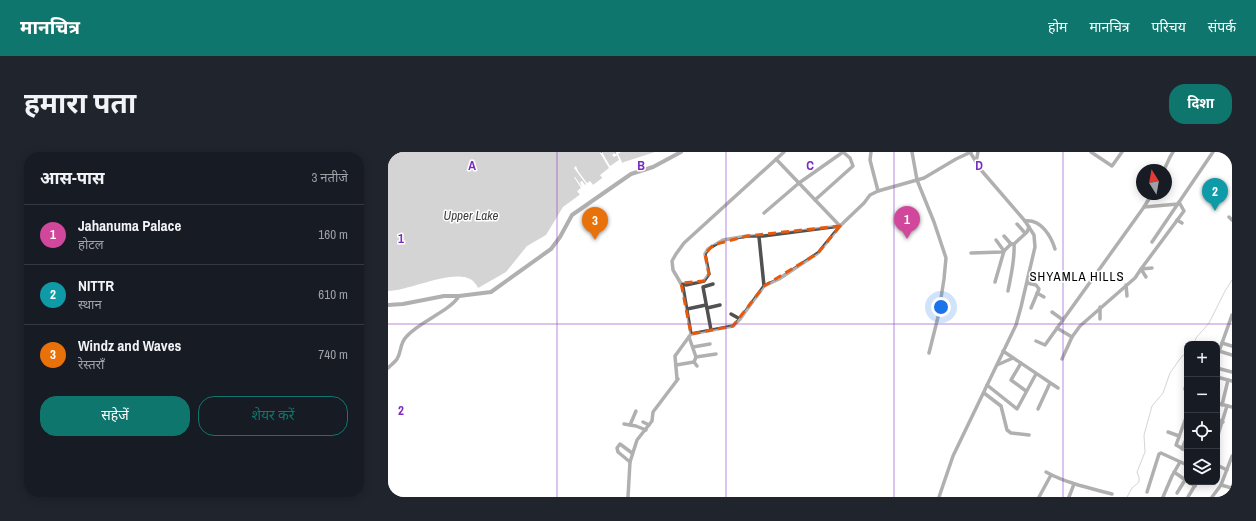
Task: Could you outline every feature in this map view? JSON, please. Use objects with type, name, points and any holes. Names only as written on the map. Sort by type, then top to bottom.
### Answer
[{"type":"street","points":[[388,305],[403,304],[444,296],[459,296],[490,292],[498,288],[551,249],[572,216],[631,174],[653,167],[681,152]]},
{"type":"street","points":[[694,362],[696,357],[690,335],[683,287],[673,270],[672,261],[684,243],[784,152]]},
{"type":"street","points":[[764,213],[799,183],[843,152],[850,158],[853,166],[815,200]]},
{"type":"street","points":[[872,152],[870,160],[878,191]]},
{"type":"street","points":[[912,152],[917,180],[934,222],[946,258],[938,317],[929,353]]},
{"type":"street","points":[[628,497],[632,453],[637,440],[652,421],[653,412],[678,379],[675,356],[690,335],[733,326],[740,319],[764,286],[779,279],[818,253],[840,226],[864,203],[870,195],[878,191],[924,178],[971,152],[981,170],[1025,221],[1034,235],[1035,247],[1016,325],[954,456],[939,497]]},
{"type":"street","points":[[976,162],[978,152]]},
{"type":"street","points":[[1091,152],[1112,166],[1122,152]]},
{"type":"street","points":[[1167,164],[1173,152]]},
{"type":"street","points":[[1152,242],[1213,152]]},
{"type":"street","points":[[776,159],[840,226]]},
{"type":"street","points":[[1036,341],[1045,345],[1148,200]]},
{"type":"street","points":[[1144,207],[1179,203]]},
{"type":"street","points":[[1062,359],[1072,337],[1080,326],[1134,278],[1141,269],[1184,211],[1179,203]]},
{"type":"street","points":[[1177,220],[1182,223]]},
{"type":"street","points":[[1025,221],[1031,221],[1041,226],[1051,238],[1055,249]]},
{"type":"street","points":[[1017,224],[1025,233]]},
{"type":"street","points":[[681,283],[686,285],[704,281],[709,274],[705,254],[708,248],[713,244],[723,240],[747,236],[759,237],[840,226]]},
{"type":"street","points":[[971,253],[999,253],[1025,233],[1029,227]]},
{"type":"street","points":[[1004,236],[1012,244],[1015,252],[1008,291]]},
{"type":"street","points":[[759,237],[764,286]]},
{"type":"street","points":[[996,240],[1004,250]]},
{"type":"street","points":[[995,282],[1004,250]]},
{"type":"street","points":[[1141,269],[1152,268]]},
{"type":"street","points":[[1141,269],[1146,277]]},
{"type":"street","points":[[1027,283],[1036,285],[1039,289],[1031,308]]},
{"type":"street","points":[[711,330],[703,288],[713,284]]},
{"type":"street","points":[[1009,285],[1014,286]]},
{"type":"street","points":[[1126,285],[1127,296]]},
{"type":"street","points":[[1037,293],[1044,297]]},
{"type":"street","points":[[388,368],[397,360],[401,344],[406,337],[419,325],[432,318],[456,301],[459,296]]},
{"type":"street","points":[[687,309],[720,305]]},
{"type":"street","points":[[1100,307],[1100,319]]},
{"type":"street","points":[[1052,312],[1063,320]]},
{"type":"street","points":[[731,314],[740,319]]},
{"type":"street","points":[[1220,348],[1232,315]]},
{"type":"street","points":[[1057,328],[1072,337]]},
{"type":"street","points":[[1222,343],[1232,346]]},
{"type":"street","points":[[693,347],[710,344]]},
{"type":"street","points":[[1003,351],[1058,388]]},
{"type":"street","points":[[1220,351],[1232,355]]},
{"type":"street","points":[[696,357],[716,354]]},
{"type":"street","points":[[997,365],[1013,358]]},
{"type":"street","points":[[676,365],[694,362]]},
{"type":"street","points":[[694,362],[697,366]]},
{"type":"street","points":[[1021,363],[1011,380],[1026,391]]},
{"type":"street","points":[[1220,369],[1232,372]]},
{"type":"street","points":[[987,386],[1017,409],[1036,374]]},
{"type":"street","points":[[1220,378],[1230,381],[1222,405],[1232,407]]},
{"type":"street","points":[[1038,409],[1050,383]]},
{"type":"street","points":[[984,393],[1001,406],[1007,430],[1011,433],[1029,435]]},
{"type":"street","points":[[1220,430],[1227,406]]},
{"type":"street","points":[[630,425],[636,411]]},
{"type":"street","points":[[643,422],[649,425]]},
{"type":"street","points":[[1184,423],[1176,445],[1182,449],[1184,444]]},
{"type":"street","points":[[624,424],[646,430]]},
{"type":"street","points":[[1168,432],[1179,436]]},
{"type":"street","points":[[630,462],[618,452],[617,448],[620,444],[632,453]]},
{"type":"street","points":[[1147,492],[1159,454],[1161,453],[1184,464]]},
{"type":"street","points":[[1212,497],[1221,485],[1229,468],[1232,456]]},
{"type":"street","points":[[1163,497],[1180,462]]},
{"type":"street","points":[[1046,472],[1074,484],[1112,494]]},
{"type":"street","points":[[1174,472],[1184,479]]},
{"type":"street","points":[[1038,497],[1051,475]]},
{"type":"street","points":[[1069,497],[1074,484]]},
{"type":"street","points":[[1177,493],[1184,485]]},
{"type":"street","points":[[1188,497],[1195,485]]},
{"type":"street","points":[[1221,485],[1232,488]]},
{"type":"highlighted area","points":[[840,226],[818,253],[764,286],[733,326],[691,334],[681,283],[704,281],[709,274],[705,254],[713,245],[747,236]]},
{"type":"water","name":"Upper Lake","points":[[388,152],[655,152],[624,162],[563,207],[546,235],[527,246],[506,272],[478,288],[472,280],[464,277],[454,277],[443,278],[388,291]]},
{"type":"pier","points":[[602,152],[610,166],[619,160],[617,155],[614,157],[612,155],[616,152],[621,152],[618,154],[623,164],[603,179],[600,175],[609,168],[600,153]]},
{"type":"pier","points":[[576,166],[587,183],[590,181],[594,186],[581,196],[577,191],[581,188],[574,177],[582,187],[580,182],[582,181],[585,185],[586,184],[574,168]]},
{"type":"waterway","points":[[1195,341],[1209,323],[1232,280]]},
{"type":"waterway","points":[[1127,497],[1132,488],[1139,482],[1137,472],[1145,452],[1144,435],[1152,406],[1163,393],[1170,373],[1184,355]]},
{"type":"place","name":"NITTR","points":[[1215,211]]},
{"type":"place","name":"Jahanuma Palace","points":[[907,239]]},
{"type":"place","name":"Windz and Waves","points":[[595,240]]},
{"type":"district","name":"SHYAMLA HILLS","points":[[1077,276]]}]
